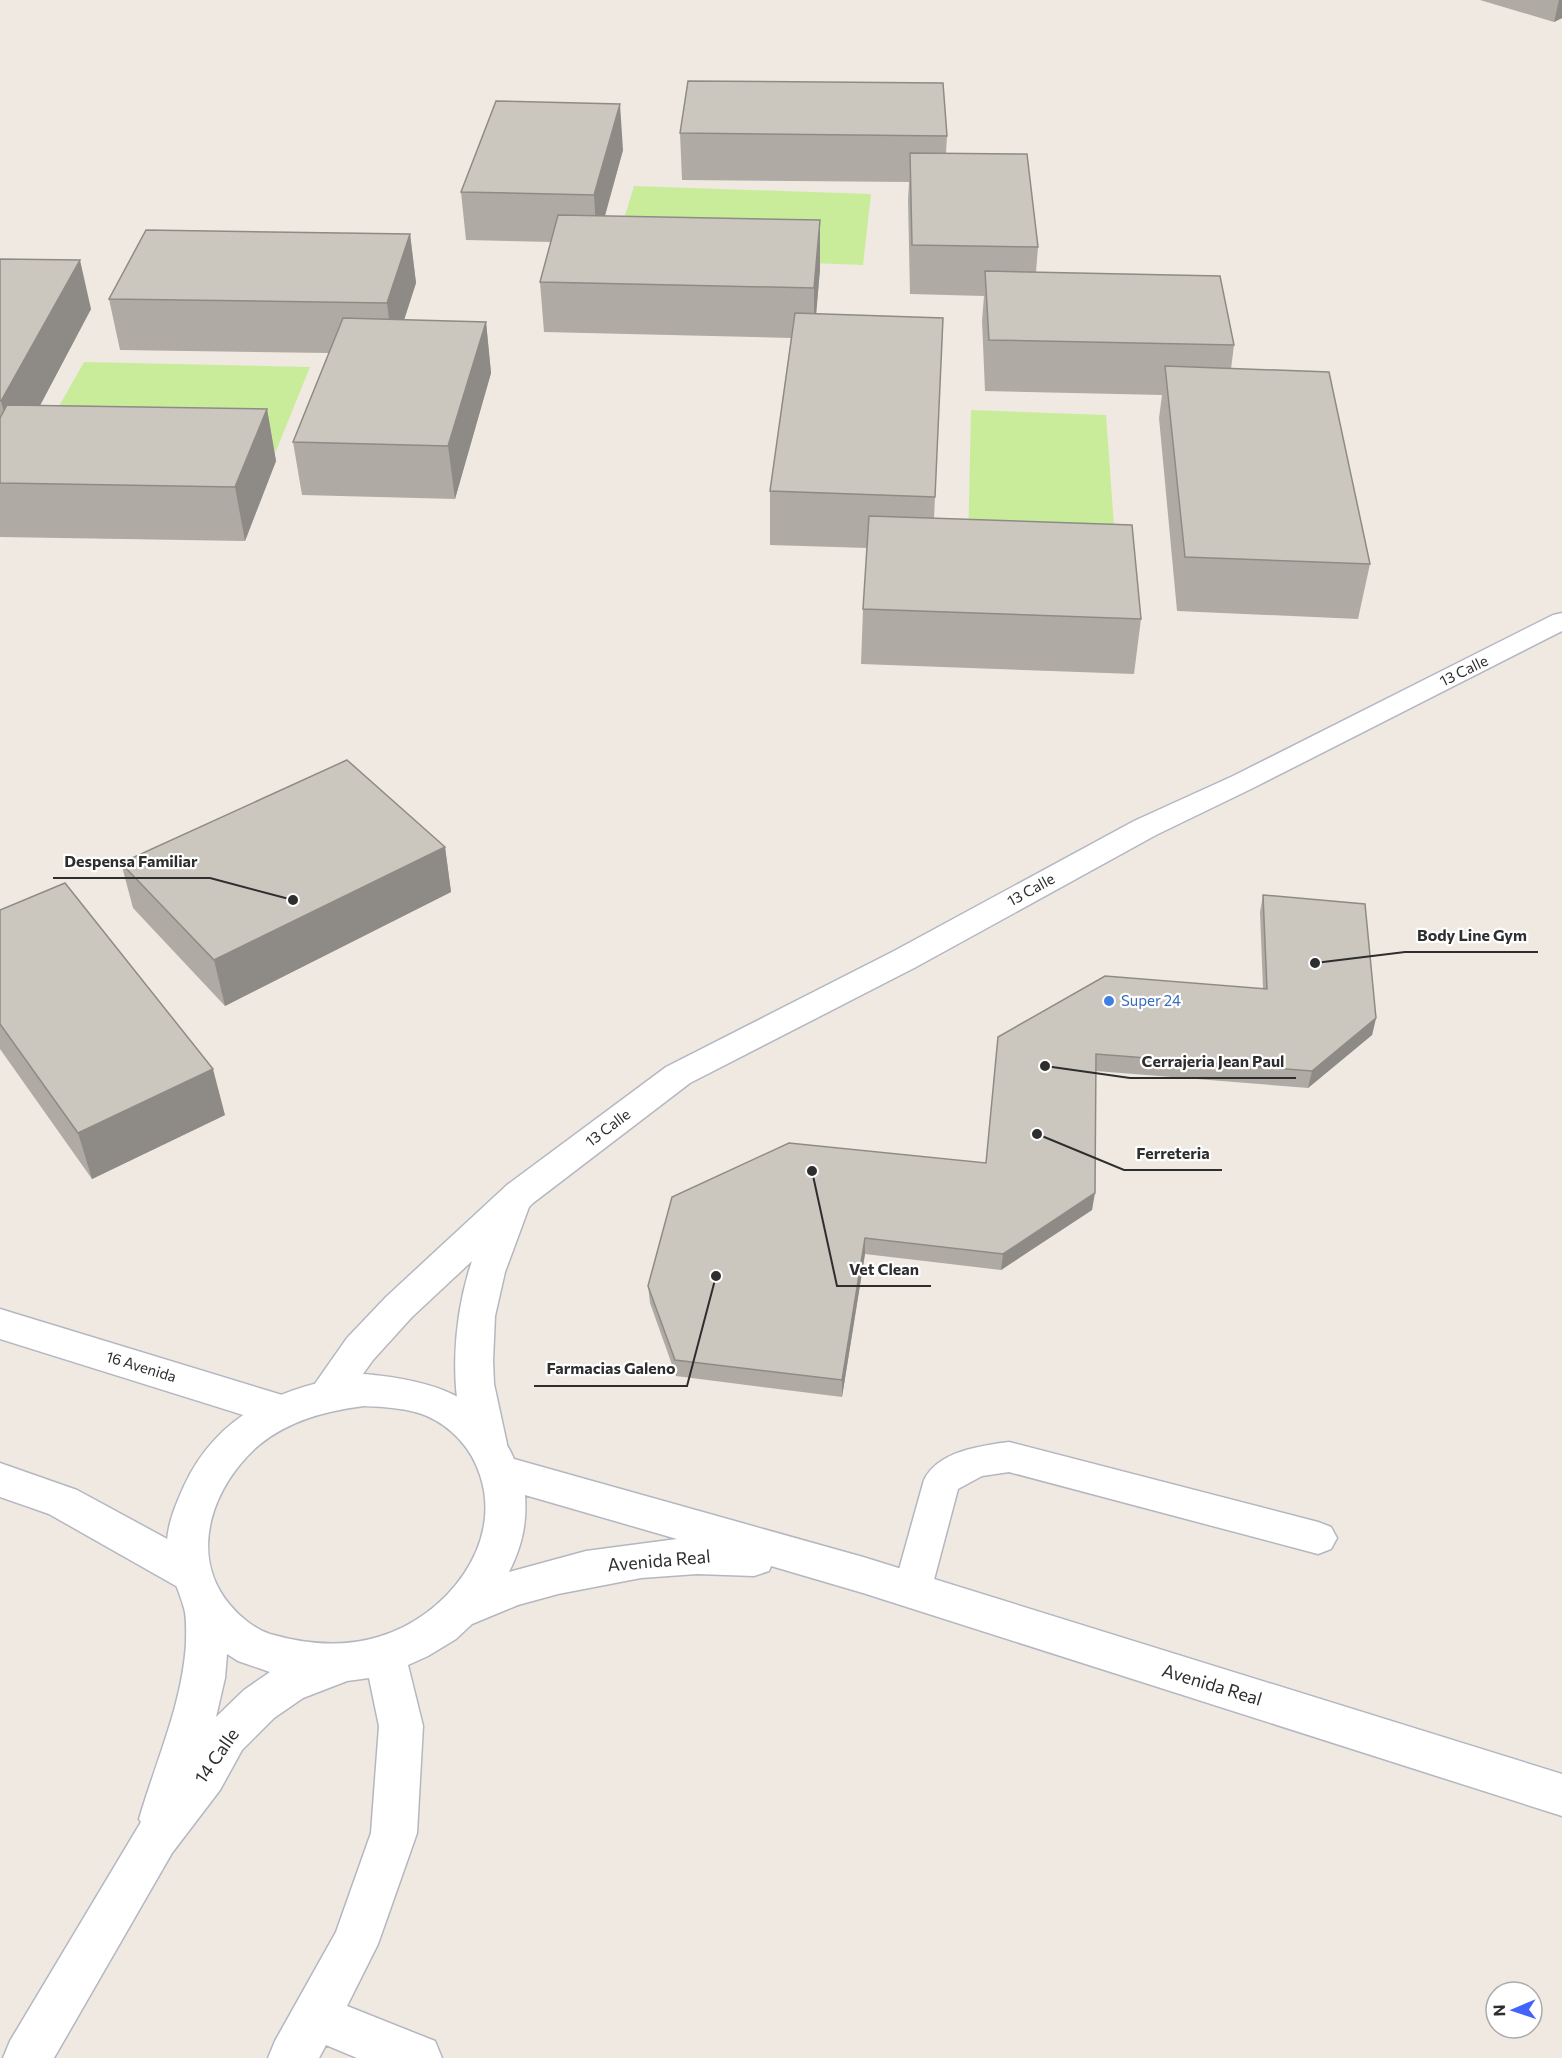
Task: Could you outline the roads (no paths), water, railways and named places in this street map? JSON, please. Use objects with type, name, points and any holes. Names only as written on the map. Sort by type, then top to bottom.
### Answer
[{"type":"street","name":"13 Calle","points":[[326,1395],[360,1349],[399,1307],[520,1194],[678,1076],[905,959],[1145,828],[1243,782],[1562,621]]},
{"type":"street","name":"13 Calle","points":[[460,1609],[487,1578],[503,1542],[508,1505],[475,1384],[475,1325],[487,1268],[499,1235],[520,1194]]},
{"type":"street","name":"16 Avenida","points":[[0,1324],[282,1411]]},
{"type":"street","name":"14 Calle","points":[[156,1838],[178,1762],[194,1719],[204,1678],[207,1641],[186,1539],[194,1506],[201,1489],[216,1465],[234,1444],[248,1431],[282,1411],[326,1395],[364,1390],[400,1392],[435,1402],[464,1420],[494,1458]]},
{"type":"street","name":"Avenida Real","points":[[494,1458],[1562,1795]]},
{"type":"street","points":[[0,1479],[63,1502],[198,1590],[225,1629],[252,1647],[283,1658],[318,1664],[370,1658],[412,1643],[437,1628],[460,1609]]},
{"type":"street","name":"Avenida Real","points":[[460,1609],[529,1583],[600,1566],[666,1557],[733,1556],[799,1562],[863,1575]]},
{"type":"street","name":"14 Calle","points":[[27,2058],[156,1838],[204,1775],[228,1736],[259,1704],[288,1684],[309,1674],[370,1658]]},
{"type":"street","points":[[292,2058],[355,1944],[394,1833],[401,1726],[370,1658]]},
{"type":"street","points":[[315,2017],[418,2058]]},
{"type":"lane","points":[[912,1591],[942,1480],[975,1462],[1009,1457],[1318,1538]]},
{"type":"place","name":"Despensa Familiar","points":[[293,900]]},
{"type":"place","name":"Body Line Gym","points":[[1315,963]]},
{"type":"place","name":"Super 24","points":[[1109,1001]]},
{"type":"place","name":"Cerrajeria Jean Paul","points":[[1045,1066]]},
{"type":"place","name":"Ferreteria","points":[[1037,1134]]},
{"type":"place","name":"Vet Clean","points":[[812,1171]]},
{"type":"place","name":"Farmacias Galeno","points":[[716,1276]]}]
